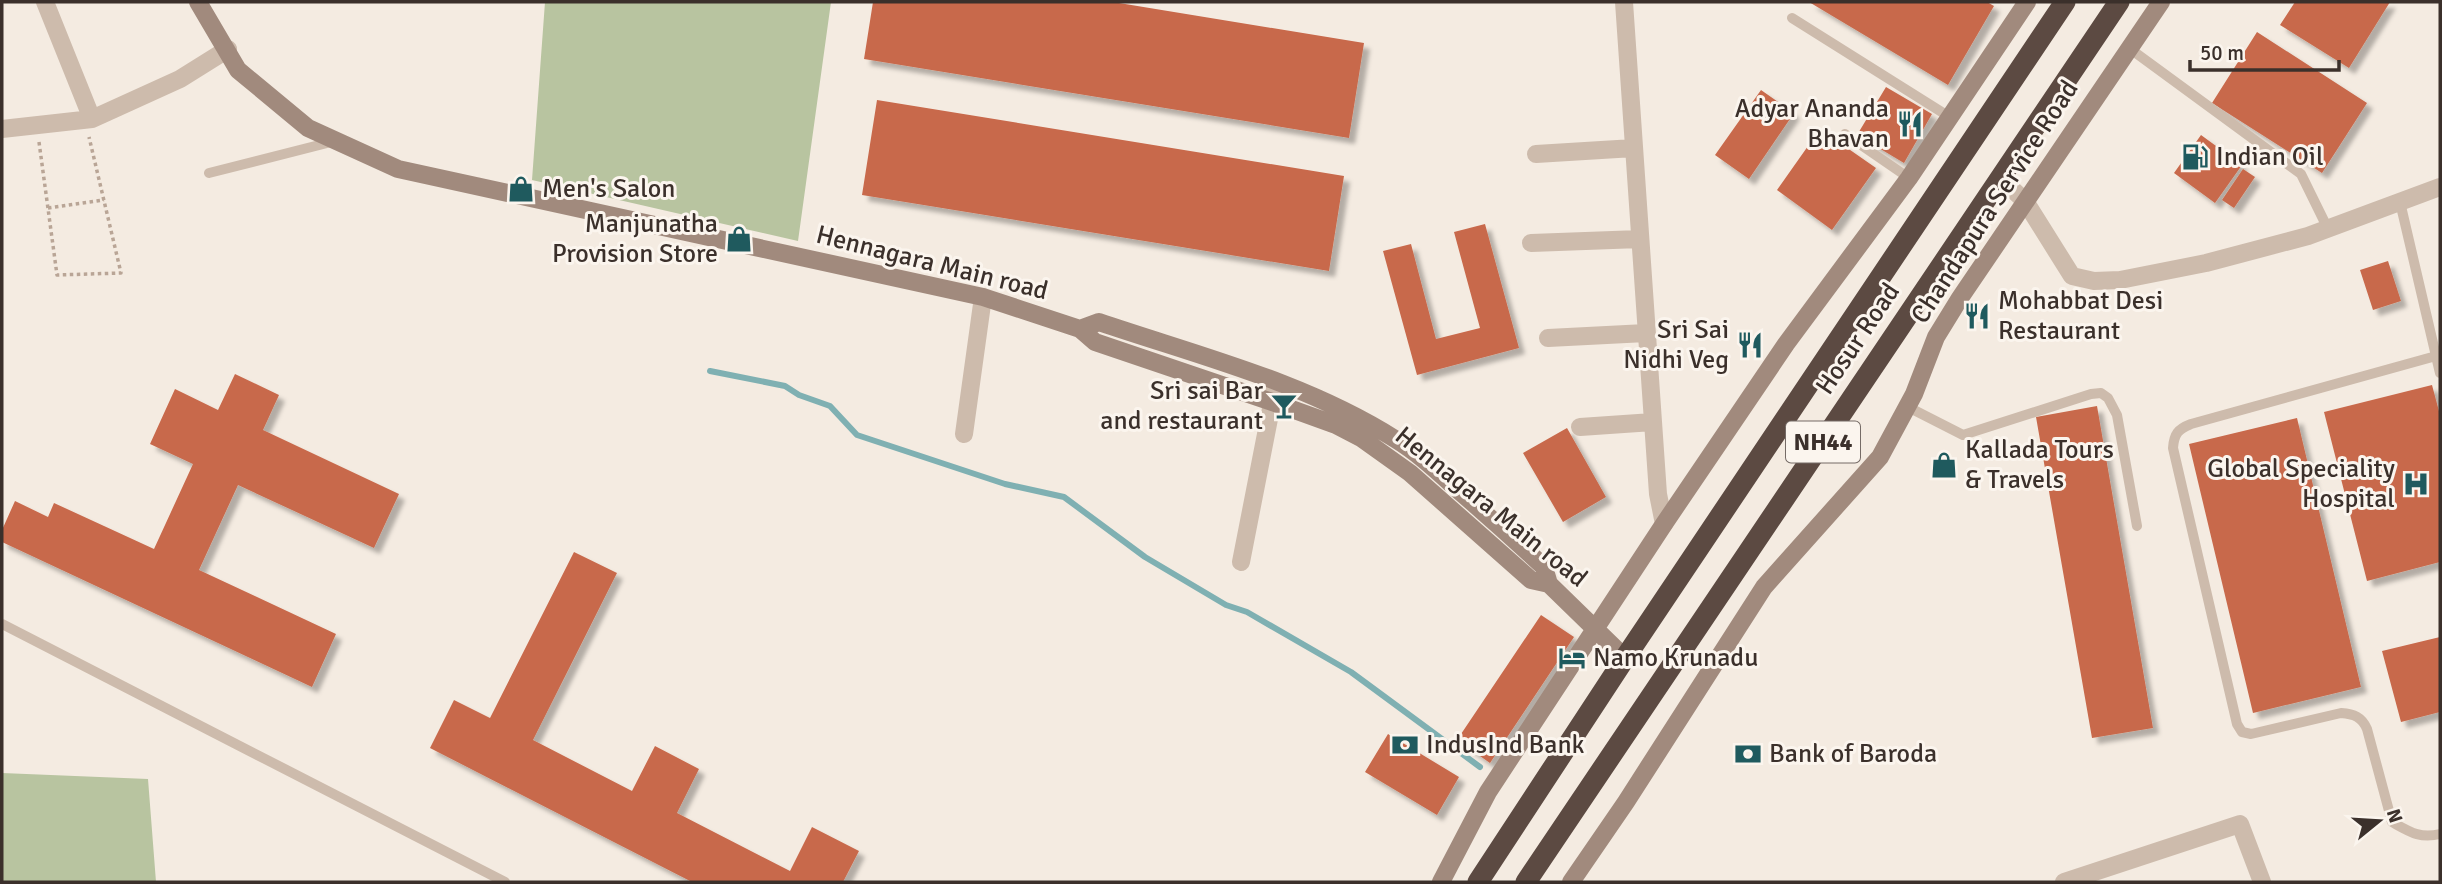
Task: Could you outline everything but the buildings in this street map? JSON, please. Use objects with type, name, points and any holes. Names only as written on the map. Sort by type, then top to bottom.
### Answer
[{"type":"highway","name":"Hosur Road","points":[[1478,882],[2065,2]]},
{"type":"highway","name":"Hosur Road","points":[[1526,882],[2119,2]]},
{"type":"street","points":[[45,2],[90,127]]},
{"type":"street","name":"Hennagara Main road","points":[[200,2],[239,70],[308,128],[398,169],[983,297],[1080,329],[1096,342],[1336,425],[1376,447],[1410,473],[1531,580],[1549,584],[1625,658]]},
{"type":"street","points":[[1624,2],[1658,494],[1664,524]]},
{"type":"street","points":[[1441,882],[1488,792],[1664,524],[1786,344],[1909,178],[1948,116],[2027,2]]},
{"type":"street","name":"Chandapura Service Road","points":[[1571,882],[1765,587],[1880,457],[1908,407],[1936,337],[2161,2]]},
{"type":"street","points":[[2,129],[37,126],[90,127],[180,79],[228,49]]},
{"type":"street","points":[[1536,154],[1634,148]]},
{"type":"street","points":[[2000,178],[2025,201],[2072,276],[2094,281],[2120,280],[2206,262],[2308,236],[2440,187]]},
{"type":"street","points":[[1531,243],[1640,239]]},
{"type":"street","points":[[964,434],[983,297]]},
{"type":"street","points":[[1080,329],[1099,322],[1236,367],[1362,419],[1417,454],[1544,566],[1549,584]]},
{"type":"street","points":[[1548,338],[1646,333]]},
{"type":"street","points":[[1241,562],[1276,383]]},
{"type":"street","points":[[1580,427],[1653,422]]},
{"type":"street","points":[[2064,882],[2240,824],[2262,882]]},
{"type":"lane","points":[[1792,18],[1948,116]]},
{"type":"lane","points":[[2129,48],[2301,174],[2328,229]]},
{"type":"lane","points":[[1845,134],[1909,178]]},
{"type":"lane","points":[[209,173],[335,141]]},
{"type":"lane","points":[[2399,202],[2440,373]]},
{"type":"lane","points":[[2436,356],[2191,424],[2180,428],[2174,438],[2173,448],[2237,724],[2242,732],[2251,734],[2341,713],[2354,714],[2364,722],[2367,729],[2392,822],[2417,835],[2426,837],[2440,834]]},
{"type":"lane","points":[[1908,407],[1963,435],[2079,397],[2101,393],[2108,398],[2118,415],[2137,527]]},
{"type":"lane","points":[[2,624],[505,882]]},
{"type":"path","points":[[37,126],[57,275],[121,274],[90,127]]},
{"type":"path","points":[[48,208],[104,201]]},
{"type":"green space","points":[[545,2],[831,2],[798,241],[532,180]]},
{"type":"green space","points":[[2,773],[148,779],[156,882],[2,882]]},
{"type":"waterway","points":[[710,371],[785,386],[799,395],[830,406],[857,435],[1005,484],[1064,497],[1145,557],[1226,605],[1247,612],[1351,672],[1480,767]]},
{"type":"place","name":"Adyar Ananda Bhavan","points":[[1910,124]]},
{"type":"place","name":"Indian Oil","points":[[2195,157]]},
{"type":"place","name":"Men's Salon","points":[[521,189]]},
{"type":"place","name":"Manjunatha Provision Store","points":[[739,239]]},
{"type":"place","name":"Mohabbat Desi Restaurant","points":[[1977,316]]},
{"type":"place","name":"Sri Sai Nidhi Veg","points":[[1750,345]]},
{"type":"place","name":"Sri sai Bar and restaurant","points":[[1284,406]]},
{"type":"place","name":"Kallada Tours & Travels","points":[[1944,465]]},
{"type":"place","name":"Global Speciality Hospital","points":[[2416,484]]},
{"type":"place","name":"Namo Krunadu","points":[[1572,658]]},
{"type":"place","name":"IndusInd Bank","points":[[1405,745]]},
{"type":"place","name":"Bank of Baroda","points":[[1748,754]]}]
